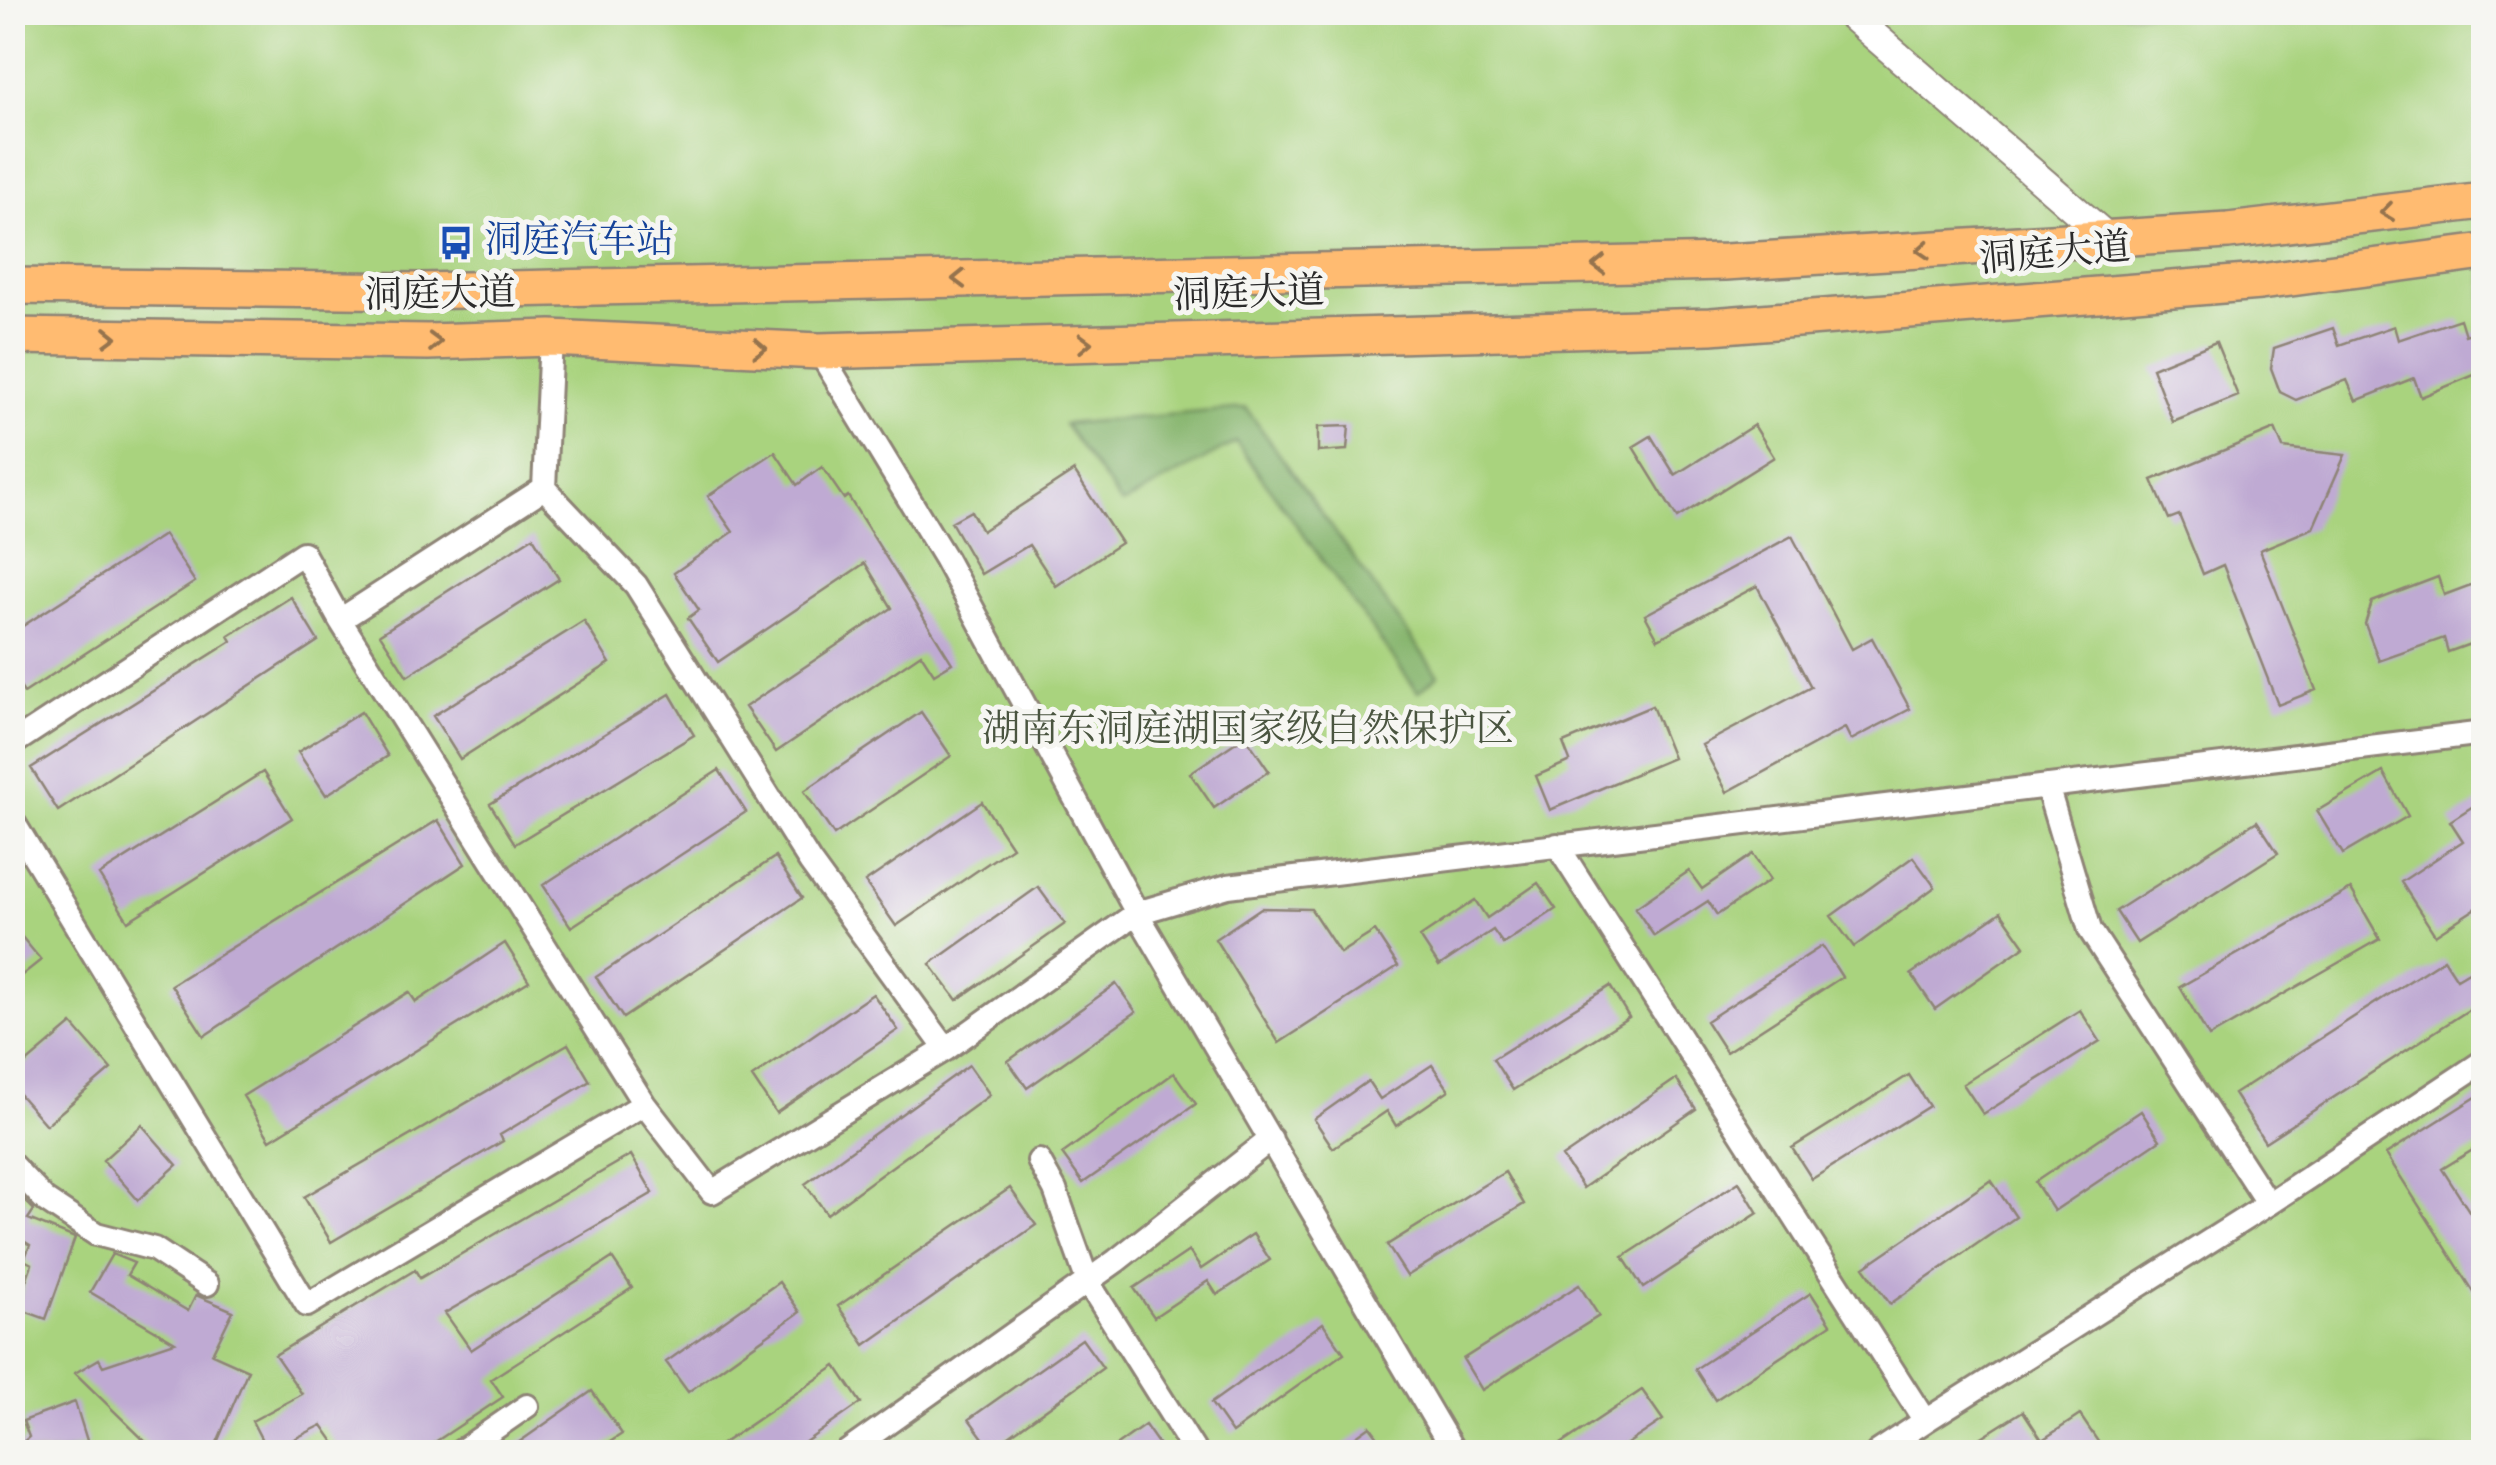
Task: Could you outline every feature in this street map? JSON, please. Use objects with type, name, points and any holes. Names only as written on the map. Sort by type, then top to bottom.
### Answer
[{"type":"main road","name":"洞庭大道","points":[[12,286],[420,291],[1666,264],[2228,231],[2484,200]]},
{"type":"main road","name":"洞庭大道","points":[[12,336],[428,342],[551,338],[819,351],[1711,326],[2260,282],[2484,252]]},
{"type":"street","points":[[1847,12],[2108,238]]},
{"type":"street","points":[[551,338],[544,488],[636,585],[810,862],[946,1049]]},
{"type":"street","points":[[819,351],[945,558],[1137,913],[1454,1452]]},
{"type":"street","points":[[340,620],[544,488]]},
{"type":"street","points":[[12,744],[303,552],[340,620],[644,1104],[712,1192],[946,1049],[1137,913],[1228,886],[2484,732]]},
{"type":"street","points":[[2047,786],[2090,930],[2268,1204]]},
{"type":"street","points":[[12,820],[307,1305],[644,1104]]},
{"type":"street","points":[[1557,845],[1925,1421]]},
{"type":"street","points":[[1878,1452],[2484,1062]]},
{"type":"street","points":[[847,1452],[1088,1282],[1271,1139]]},
{"type":"street","points":[[1039,1161],[1055,1190],[1088,1282],[1195,1452]]},
{"type":"street","points":[[12,1165],[46,1200],[96,1234],[154,1249],[206,1284]]},
{"type":"street","points":[[460,1452],[526,1406]]},
{"type":"green space","name":"湖南东洞庭湖国家级自然保护区","points":[[13,13],[2483,13],[2483,1452],[13,1452]]},
{"type":"green space","points":[[1246,408],[1438,675],[1418,692],[1236,442],[1122,504],[1064,424]]},
{"type":"building","points":[[2460,319],[2465,335],[2484,329],[2484,371],[2421,397],[2414,378],[2356,401],[2347,380],[2296,400],[2280,392],[2271,368],[2274,348],[2333,328],[2339,345],[2394,326],[2398,340]]},
{"type":"building","points":[[2216,342],[2238,396],[2173,422],[2152,368]]},
{"type":"building","points":[[1754,425],[1774,457],[1677,518],[1633,447],[1651,436],[1675,475]]},
{"type":"building","points":[[1349,426],[1347,450],[1318,452],[1318,427]]},
{"type":"building","points":[[2275,429],[2283,448],[2345,455],[2313,528],[2260,550],[2316,690],[2278,705],[2223,565],[2203,574],[2179,515],[2169,519],[2152,480]]},
{"type":"building","points":[[775,452],[797,485],[822,467],[844,499],[848,496],[952,663],[934,674],[921,654],[776,752],[745,707],[892,608],[865,563],[718,662],[688,618],[699,610],[674,573],[733,532],[708,496]]},
{"type":"building","points":[[1074,471],[1121,543],[1056,586],[1029,545],[981,574],[951,522],[971,511],[982,531]]},
{"type":"building","points":[[164,535],[195,582],[24,693],[12,675],[12,633]]},
{"type":"building","points":[[1792,536],[1852,649],[1872,638],[1910,709],[1851,740],[1845,728],[1727,792],[1702,745],[1811,687],[1757,586],[1658,639],[1645,615]]},
{"type":"building","points":[[533,537],[559,579],[407,676],[380,634]]},
{"type":"building","points":[[2438,577],[2444,595],[2484,580],[2484,639],[2448,652],[2444,638],[2379,661],[2365,624],[2372,602]]},
{"type":"building","points":[[291,597],[318,641],[58,811],[31,768],[232,641],[229,636]]},
{"type":"building","points":[[584,621],[610,663],[460,759],[433,716]]},
{"type":"building","points":[[670,694],[694,735],[515,844],[490,804]]},
{"type":"building","points":[[1652,706],[1673,758],[1550,810],[1536,776],[1570,761],[1563,743]]},
{"type":"building","points":[[361,712],[388,756],[326,795],[298,752]]},
{"type":"building","points":[[921,712],[951,756],[834,835],[804,791]]},
{"type":"building","points":[[1245,736],[1269,771],[1214,808],[1190,773]]},
{"type":"building","points":[[719,770],[746,812],[571,927],[543,885]]},
{"type":"building","points":[[263,772],[292,818],[128,921],[99,875]]},
{"type":"building","points":[[2383,772],[2408,816],[2343,854],[2317,811]]},
{"type":"building","points":[[2484,799],[2484,903],[2435,935],[2401,882],[2463,841],[2450,821]]},
{"type":"building","points":[[982,802],[1012,847],[896,926],[865,882]]},
{"type":"building","points":[[438,820],[465,864],[204,1036],[171,985]]},
{"type":"building","points":[[2257,821],[2278,853],[2137,943],[2116,911]]},
{"type":"building","points":[[1753,854],[1770,880],[1717,915],[1708,901],[1654,936],[1635,908],[1689,871],[1702,889]]},
{"type":"building","points":[[775,857],[802,898],[623,1018],[596,977]]},
{"type":"building","points":[[1913,857],[1935,887],[1854,947],[1831,916]]},
{"type":"building","points":[[1538,883],[1556,909],[1503,944],[1493,930],[1439,966],[1420,937],[1475,900],[1487,918]]},
{"type":"building","points":[[1038,887],[1065,924],[957,1000],[930,964]]},
{"type":"building","points":[[2351,889],[2380,939],[2209,1037],[2180,987]]},
{"type":"building","points":[[1261,908],[1311,909],[1340,953],[1375,931],[1398,966],[1279,1043],[1215,939]]},
{"type":"building","points":[[2001,912],[2025,946],[1935,1009],[1911,974]]},
{"type":"building","points":[[12,925],[41,960],[12,983]]},
{"type":"building","points":[[505,943],[529,981],[270,1140],[243,1096],[409,992],[416,1002]]},
{"type":"building","points":[[1822,946],[1842,977],[1726,1052],[1706,1021]]},
{"type":"building","points":[[2444,959],[2457,979],[2484,963],[2484,1000],[2265,1142],[2234,1094]]},
{"type":"building","points":[[1116,984],[1136,1012],[1027,1088],[1008,1061]]},
{"type":"building","points":[[1610,986],[1629,1017],[1513,1090],[1493,1059]]},
{"type":"building","points":[[873,994],[898,1030],[776,1113],[752,1077]]},
{"type":"building","points":[[2080,1010],[2100,1041],[1983,1114],[1963,1084]]},
{"type":"building","points":[[72,1024],[111,1069],[46,1125],[12,1086],[12,1075]]},
{"type":"building","points":[[568,1044],[590,1081],[500,1135],[503,1141],[331,1242],[304,1197]]},
{"type":"building","points":[[969,1065],[990,1095],[827,1214],[805,1184]]},
{"type":"building","points":[[1432,1065],[1449,1090],[1396,1126],[1387,1111],[1333,1148],[1314,1119],[1368,1081],[1380,1099]]},
{"type":"building","points":[[1174,1073],[1196,1104],[1083,1183],[1062,1154]]},
{"type":"building","points":[[1909,1075],[1929,1106],[1812,1179],[1792,1148]]},
{"type":"building","points":[[1676,1079],[1696,1109],[1583,1188],[1562,1157]]},
{"type":"building","points":[[2484,1092],[2484,1143],[2442,1169],[2484,1234],[2484,1308],[2386,1154]]},
{"type":"building","points":[[2141,1111],[2160,1140],[2054,1211],[2035,1182]]},
{"type":"building","points":[[142,1125],[177,1165],[138,1200],[103,1160]]},
{"type":"building","points":[[631,1155],[653,1193],[445,1313],[471,1350],[612,1258],[632,1288],[491,1379],[503,1397],[420,1452],[341,1452],[322,1425],[268,1452],[252,1421],[302,1394],[275,1355],[415,1270],[420,1278]]},
{"type":"building","points":[[1505,1172],[1524,1204],[1407,1276],[1387,1245]]},
{"type":"building","points":[[1991,1180],[2016,1217],[1890,1304],[1864,1267]]},
{"type":"building","points":[[1739,1182],[1758,1213],[1643,1288],[1623,1257]]},
{"type":"building","points":[[12,1187],[34,1210],[28,1219],[75,1238],[46,1319],[16,1308],[32,1264],[24,1260],[30,1245],[17,1237],[12,1244]]},
{"type":"building","points":[[1010,1188],[1036,1225],[865,1345],[838,1306]]},
{"type":"building","points":[[1253,1234],[1270,1260],[1217,1295],[1208,1281],[1154,1317],[1134,1288],[1189,1251],[1201,1269]]},
{"type":"building","points":[[112,1254],[134,1263],[127,1275],[188,1311],[196,1295],[233,1311],[212,1354],[248,1370],[213,1452],[156,1452],[75,1373],[99,1359],[103,1366],[175,1342],[90,1292]]},
{"type":"building","points":[[779,1282],[800,1312],[688,1392],[666,1362]]},
{"type":"building","points":[[1579,1285],[1599,1316],[1482,1390],[1463,1359]]},
{"type":"building","points":[[1811,1293],[1831,1324],[1715,1400],[1695,1369]]},
{"type":"building","points":[[1323,1323],[1344,1353],[1232,1433],[1211,1403]]},
{"type":"building","points":[[1082,1339],[1103,1368],[991,1449],[969,1419]]},
{"type":"building","points":[[836,1366],[861,1403],[791,1452],[710,1452]]},
{"type":"building","points":[[1642,1390],[1663,1420],[1615,1452],[1549,1452]]},
{"type":"building","points":[[592,1391],[622,1434],[595,1452],[505,1452]]},
{"type":"building","points":[[75,1402],[88,1444],[61,1452],[12,1452],[29,1437],[23,1421]]},
{"type":"building","points":[[2023,1411],[2042,1440],[2080,1415],[2105,1452],[1958,1452]]},
{"type":"building","points":[[1145,1425],[1164,1452],[1107,1452]]},
{"type":"building","points":[[1370,1426],[1389,1452],[1334,1452]]},
{"type":"place","name":"洞庭汽车站","points":[[456,243]]}]
